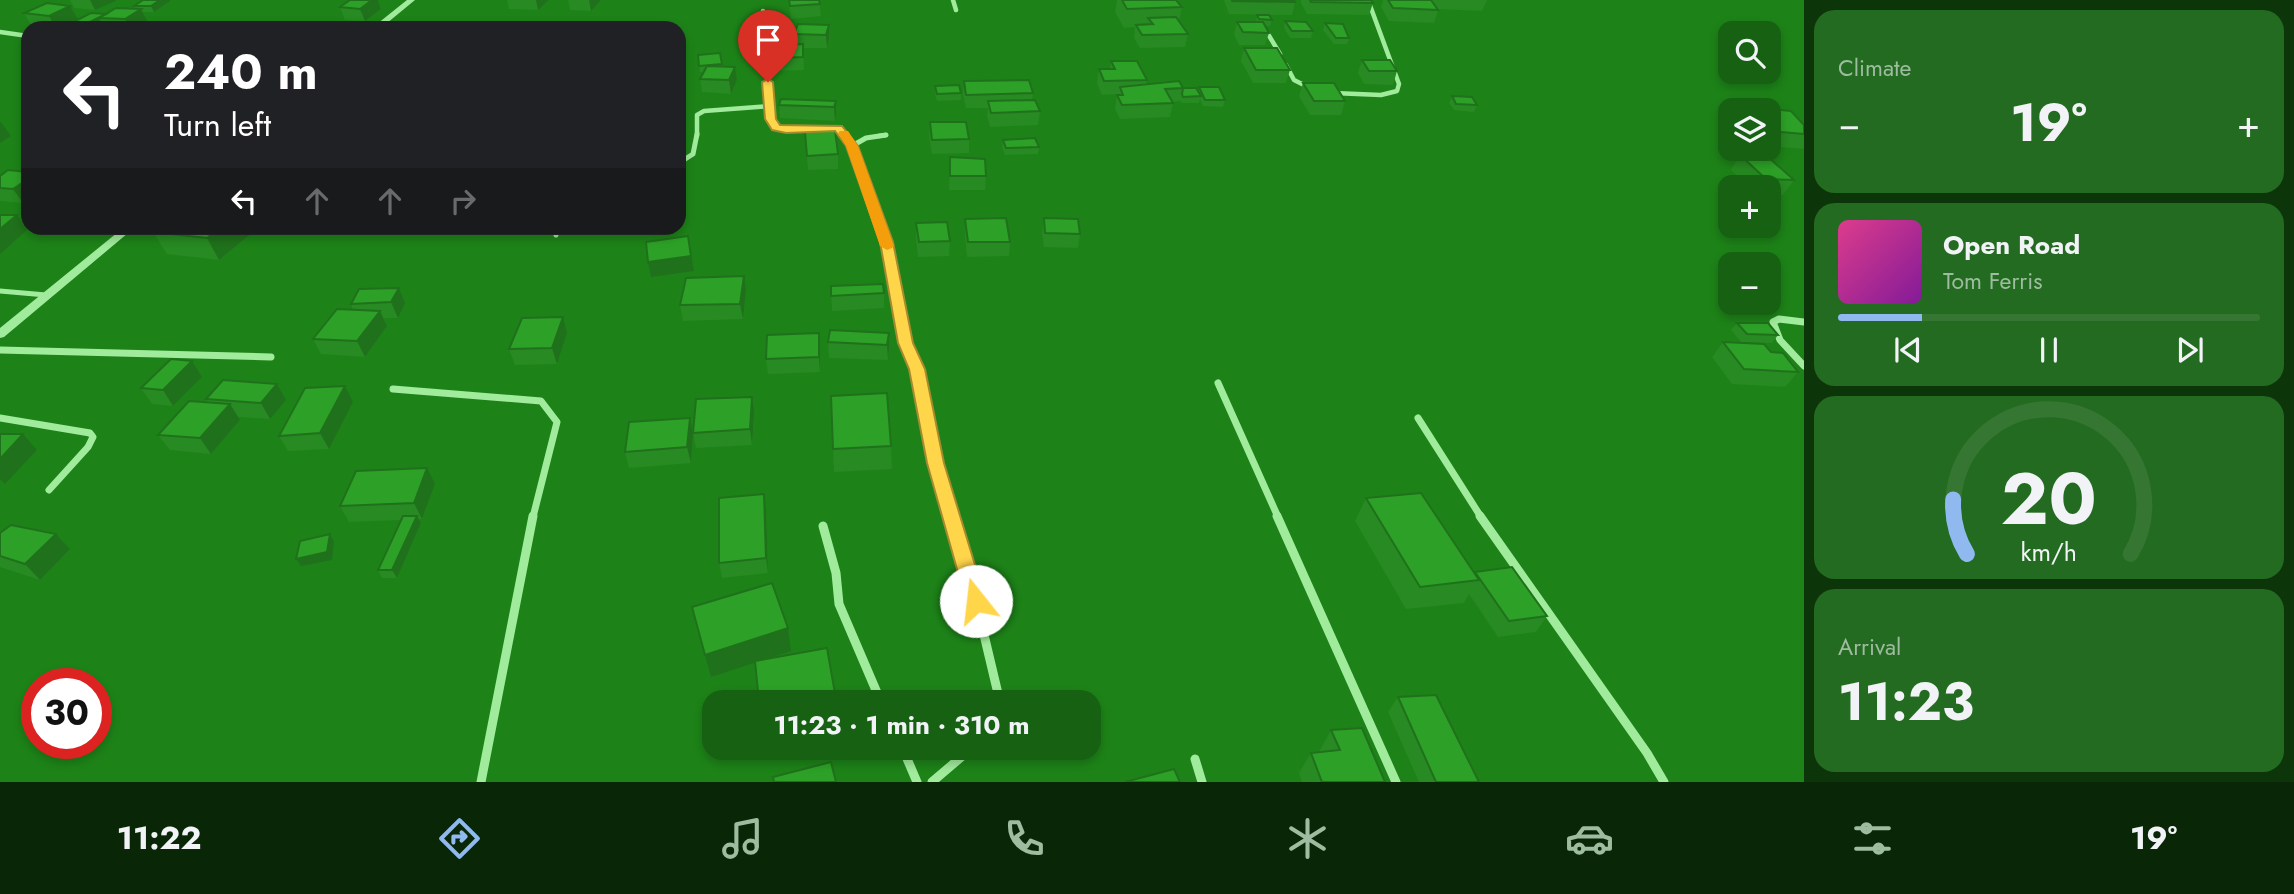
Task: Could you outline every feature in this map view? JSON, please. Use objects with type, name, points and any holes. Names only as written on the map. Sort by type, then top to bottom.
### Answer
[{"type":"street","points":[[385,21],[411,0]]},
{"type":"street","points":[[953,0],[956,10]]},
{"type":"street","points":[[1326,93],[1381,95],[1397,91],[1399,84],[1368,0]]},
{"type":"street","points":[[763,11],[770,119],[776,127],[786,130],[838,128],[852,146],[887,242],[906,343],[917,369],[935,463],[976,601],[997,690]]},
{"type":"street","points":[[0,32],[21,35]]},
{"type":"street","points":[[1268,34],[1294,80],[1317,90]]},
{"type":"street","points":[[686,160],[698,147],[697,115],[704,111],[769,106]]},
{"type":"street","points":[[852,146],[866,138],[886,135]]},
{"type":"street","points":[[0,334],[121,235]]},
{"type":"street","points":[[0,291],[46,295]]},
{"type":"street","points":[[1804,323],[1779,319],[1773,322],[1773,328],[1782,342],[1804,366]]},
{"type":"street","points":[[0,350],[271,357]]},
{"type":"street","points":[[1219,383],[1396,782]]},
{"type":"street","points":[[393,389],[541,401],[557,422],[539,485],[481,782]]},
{"type":"street","points":[[0,418],[90,433],[93,437],[88,447],[48,490]]},
{"type":"street","points":[[1418,418],[1478,513],[1647,752],[1664,782]]},
{"type":"street","points":[[823,526],[836,573],[839,604],[876,690]]},
{"type":"street","points":[[1195,759],[1202,782]]},
{"type":"street","points":[[908,760],[917,782]]},
{"type":"street","points":[[932,782],[958,760]]},
{"type":"building","points":[[143,0],[160,0],[151,6],[134,6]]},
{"type":"building","points":[[350,0],[372,0],[360,9],[340,7]]},
{"type":"building","points":[[789,0],[819,0],[820,4],[790,6]]},
{"type":"building","points":[[1122,0],[1176,0],[1182,7],[1127,9]]},
{"type":"building","points":[[1294,0],[1295,2],[1232,1]]},
{"type":"building","points":[[1310,0],[1371,0],[1373,3],[1311,2]]},
{"type":"building","points":[[1388,0],[1431,0],[1438,10],[1393,8]]},
{"type":"building","points":[[47,3],[70,6],[49,16],[24,13]]},
{"type":"building","points":[[116,8],[141,9],[125,19],[99,18]]},
{"type":"building","points":[[91,13],[106,14],[92,21],[75,21]]},
{"type":"building","points":[[1257,15],[1269,15],[1272,20],[1259,19]]},
{"type":"building","points":[[1176,17],[1188,34],[1142,35],[1136,25],[1153,24],[1148,18]]},
{"type":"building","points":[[1285,21],[1306,22],[1313,31],[1292,31]]},
{"type":"building","points":[[1237,22],[1263,22],[1269,33],[1243,32]]},
{"type":"building","points":[[1325,23],[1343,24],[1349,38],[1336,38]]},
{"type":"building","points":[[798,24],[829,25],[826,35],[794,34]]},
{"type":"building","points":[[803,44],[803,57],[773,58],[774,45]]},
{"type":"building","points":[[1244,48],[1277,48],[1290,70],[1256,70]]},
{"type":"building","points":[[720,53],[722,64],[699,66],[698,55]]},
{"type":"building","points":[[1362,60],[1390,60],[1397,71],[1369,71]]},
{"type":"building","points":[[1111,61],[1137,61],[1147,80],[1104,81],[1099,69],[1115,69]]},
{"type":"building","points":[[707,66],[735,67],[729,80],[700,79]]},
{"type":"building","points":[[1029,80],[1033,93],[966,95],[964,81]]},
{"type":"building","points":[[1179,81],[1183,88],[1165,89],[1173,103],[1122,105],[1117,95],[1123,95],[1120,87]]},
{"type":"building","points":[[1303,83],[1334,83],[1345,101],[1314,101]]},
{"type":"building","points":[[959,85],[961,93],[937,94],[935,86]]},
{"type":"building","points":[[1199,87],[1219,87],[1225,100],[1205,100]]},
{"type":"building","points":[[1183,88],[1196,88],[1201,96],[1183,97]]},
{"type":"building","points":[[1452,96],[1472,97],[1477,105],[1456,104]]},
{"type":"building","points":[[781,99],[836,101],[834,107],[779,105]]},
{"type":"building","points":[[1035,100],[1040,111],[991,113],[988,101]]},
{"type":"building","points":[[1781,110],[1791,111],[1804,125],[1804,134],[1781,132]]},
{"type":"building","points":[[930,122],[966,122],[969,139],[932,140]]},
{"type":"building","points":[[835,130],[838,154],[807,156],[805,132]]},
{"type":"building","points":[[1035,138],[1039,147],[1006,148],[1003,140]]},
{"type":"building","points":[[950,157],[985,159],[986,176],[950,176]]},
{"type":"building","points":[[1746,161],[1773,161],[1794,180],[1781,180],[1781,175],[1762,175]]},
{"type":"building","points":[[8,170],[21,171],[21,184],[13,189],[0,188],[0,176]]},
{"type":"building","points":[[0,215],[17,215],[0,229]]},
{"type":"building","points":[[1006,218],[1010,242],[968,242],[965,219]]},
{"type":"building","points":[[1044,218],[1078,219],[1080,234],[1045,233]]},
{"type":"building","points":[[947,222],[950,241],[919,242],[916,223]]},
{"type":"building","points":[[180,235],[211,235],[207,238]]},
{"type":"building","points":[[688,236],[691,256],[648,262],[646,242]]},
{"type":"building","points":[[744,276],[740,304],[680,305],[686,278]]},
{"type":"building","points":[[883,284],[884,293],[831,296],[831,286]]},
{"type":"building","points":[[399,288],[391,302],[351,304],[359,289]]},
{"type":"building","points":[[337,309],[380,311],[357,341],[313,339]]},
{"type":"building","points":[[563,317],[552,348],[509,349],[522,318]]},
{"type":"building","points":[[1737,323],[1768,323],[1778,335],[1747,334]]},
{"type":"building","points":[[830,330],[889,333],[887,345],[828,342]]},
{"type":"building","points":[[819,333],[819,357],[766,359],[767,335]]},
{"type":"building","points":[[1723,342],[1764,344],[1771,352],[1783,353],[1798,372],[1744,369]]},
{"type":"building","points":[[171,359],[192,361],[163,390],[141,388]]},
{"type":"building","points":[[223,380],[277,384],[261,403],[206,399]]},
{"type":"building","points":[[345,386],[320,433],[279,436],[305,388]]},
{"type":"building","points":[[887,393],[891,446],[833,449],[831,396]]},
{"type":"building","points":[[752,397],[750,429],[693,433],[696,399]]},
{"type":"building","points":[[189,401],[230,404],[200,438],[158,435]]},
{"type":"building","points":[[690,418],[687,447],[625,452],[629,422]]},
{"type":"building","points":[[0,434],[23,434],[0,459]]},
{"type":"building","points":[[427,468],[414,503],[340,506],[356,471]]},
{"type":"building","points":[[1421,493],[1479,580],[1420,587],[1366,498]]},
{"type":"building","points":[[764,494],[766,558],[719,563],[719,498]]},
{"type":"building","points":[[403,516],[417,516],[392,570],[378,570]]},
{"type":"building","points":[[11,525],[56,534],[25,564],[0,556],[0,533]]},
{"type":"building","points":[[330,534],[327,552],[296,559],[300,541]]},
{"type":"building","points":[[1512,567],[1547,616],[1509,621],[1475,572]]},
{"type":"building","points":[[772,583],[788,628],[705,655],[692,607]]},
{"type":"building","points":[[827,648],[834,690],[758,690],[755,661]]},
{"type":"building","points":[[1436,695],[1479,782],[1436,782],[1398,697]]},
{"type":"building","points":[[1362,728],[1385,782],[1322,782],[1311,753],[1340,750],[1331,730]]},
{"type":"building","points":[[831,762],[836,782],[774,782],[773,777]]},
{"type":"building","points":[[1174,769],[1180,782],[1125,782]]},
{"type":"slow traffic","points":[[844,133],[852,146],[887,246]]},
{"type":"route","points":[[768,82],[770,119],[776,127],[786,130],[838,128],[843,131],[852,146],[887,242],[906,343],[917,369],[935,463],[976,601]]}]
